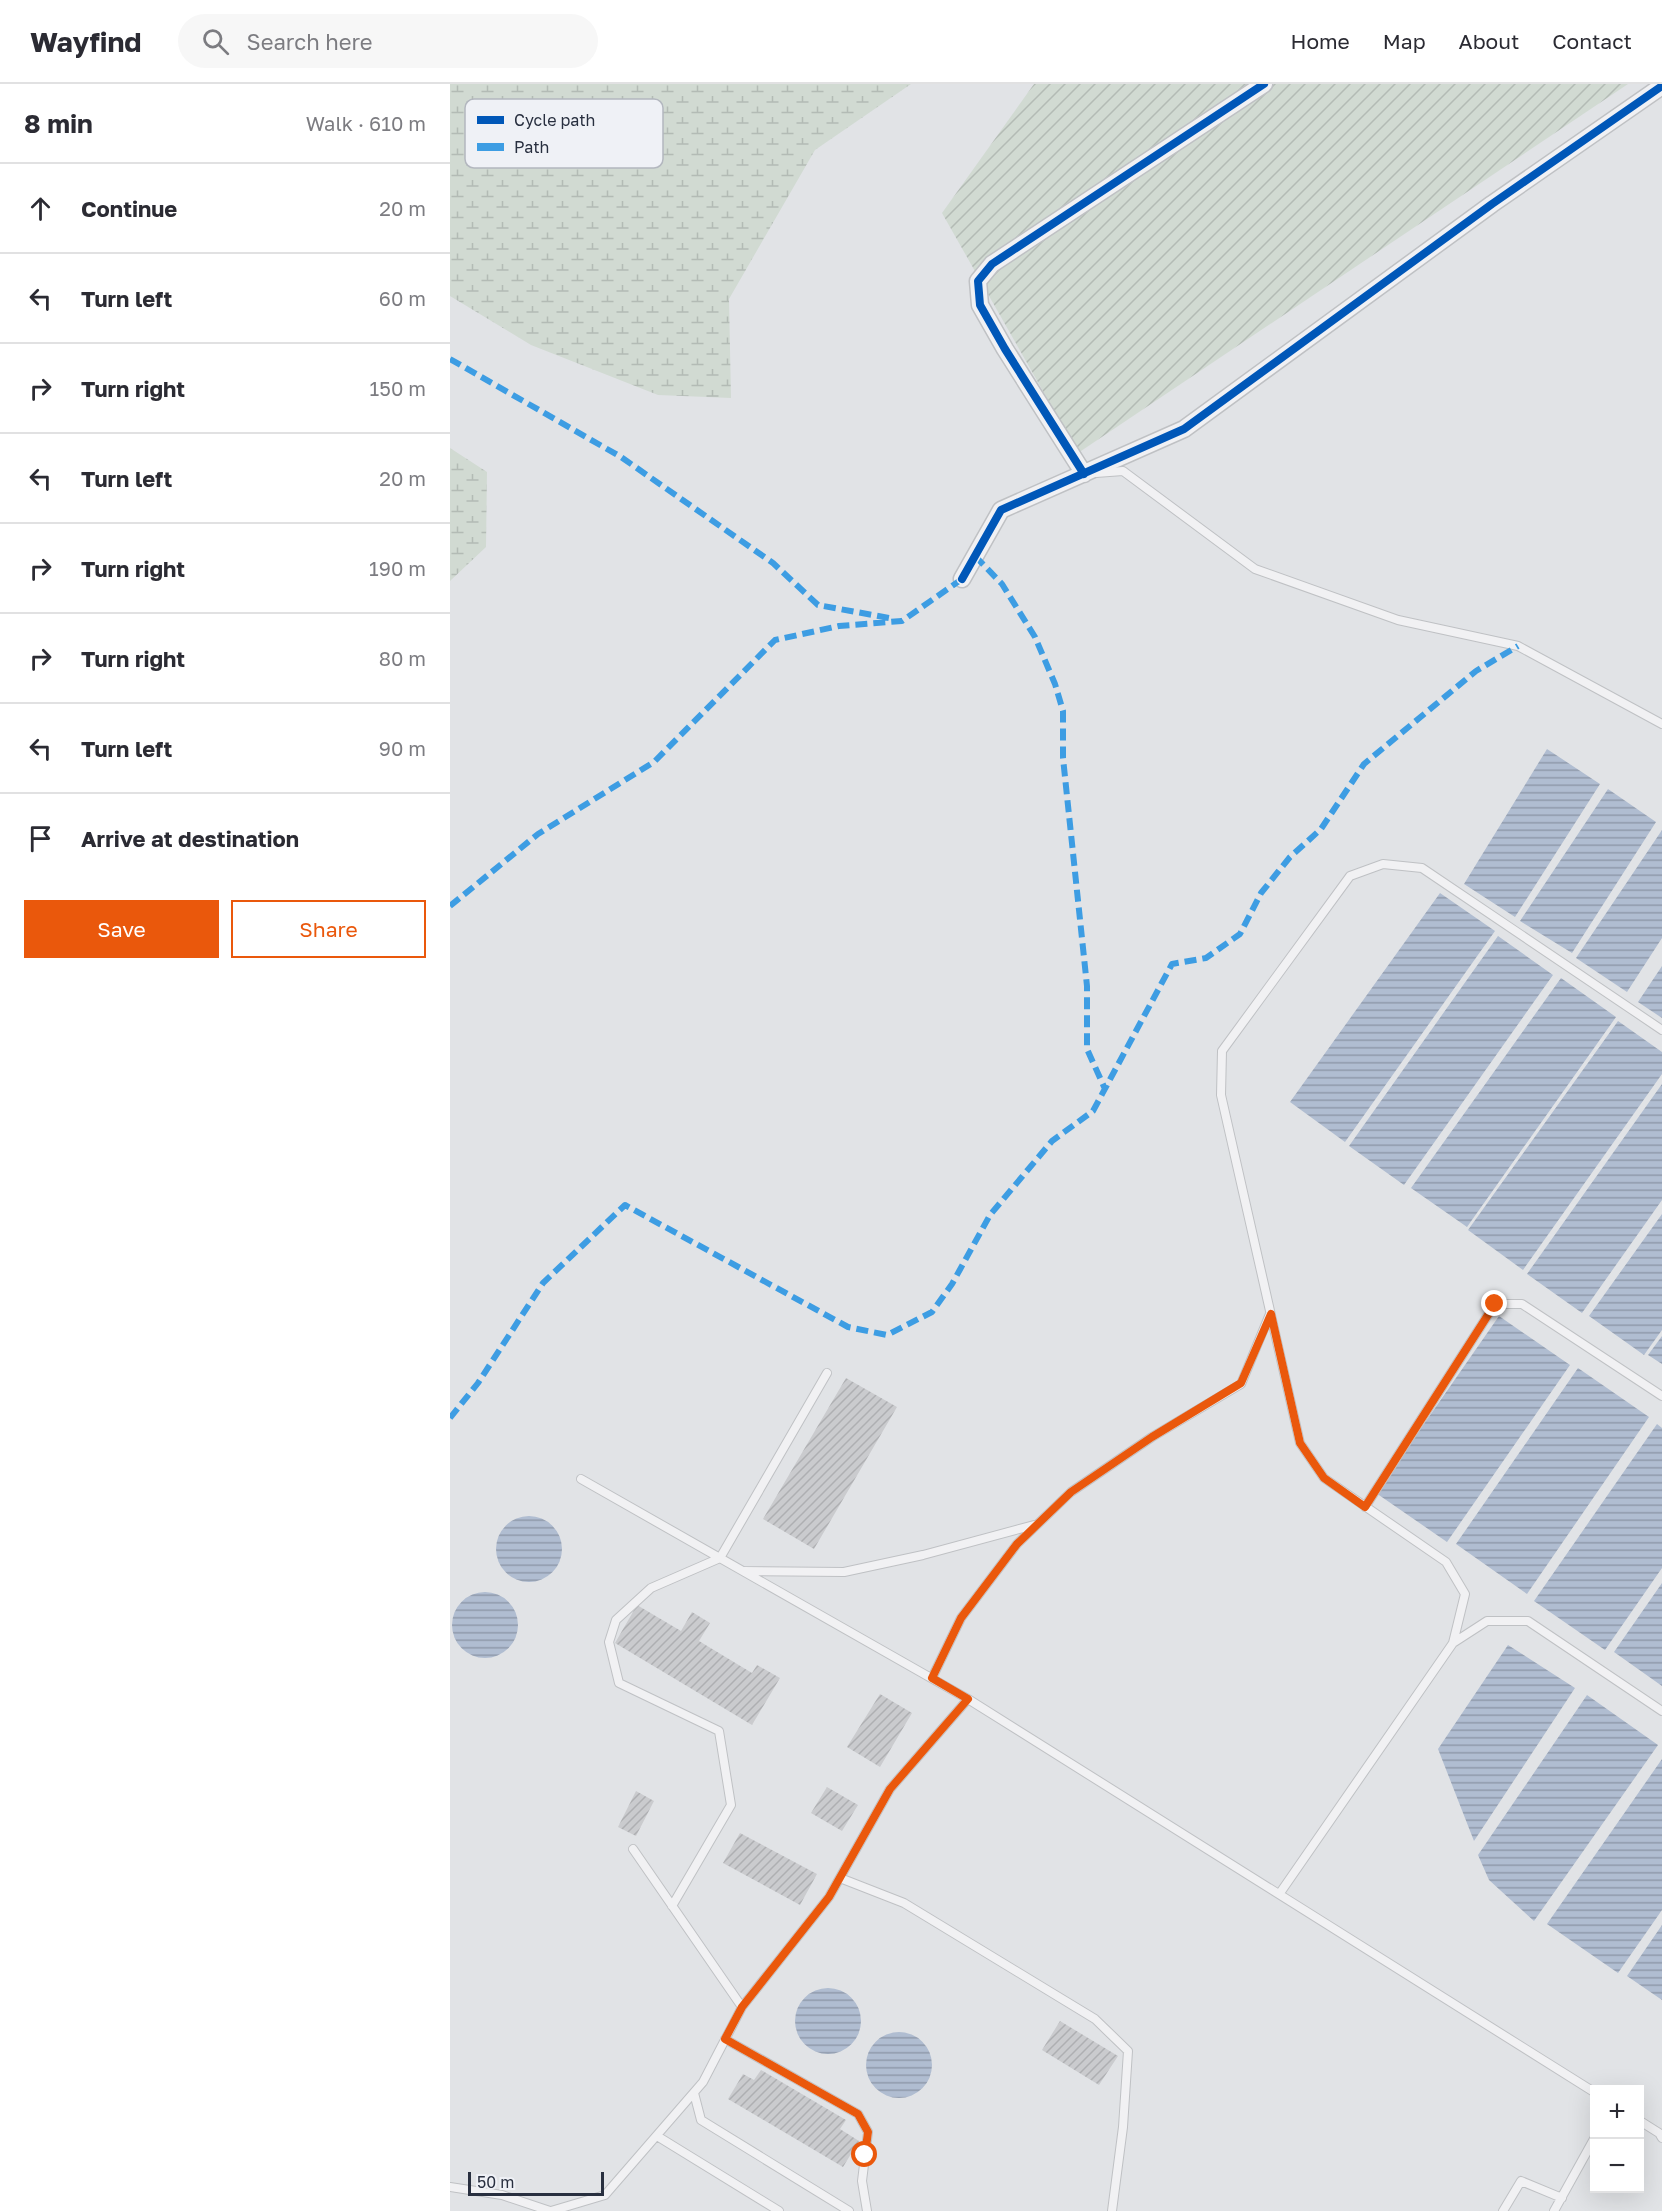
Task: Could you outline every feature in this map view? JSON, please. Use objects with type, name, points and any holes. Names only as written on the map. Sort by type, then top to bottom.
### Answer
[{"type":"street","points":[[1084,474],[1011,359],[980,305],[978,281],[992,264],[1264,84]]},
{"type":"street","points":[[962,579],[1001,510],[1185,429],[1492,204],[1662,86]]},
{"type":"lane","points":[[1084,474],[1124,471],[1256,569],[1398,620],[1518,646],[1662,724]]},
{"type":"lane","points":[[1280,1893],[1453,1643],[1465,1594],[1446,1562],[1324,1478],[1300,1443],[1221,1095],[1222,1051],[1350,876],[1383,864],[1422,868],[1662,1030]]},
{"type":"lane","points":[[1365,1507],[1495,1304],[1522,1304],[1662,1396]]},
{"type":"lane","points":[[932,1678],[961,1618],[1017,1544],[1080,1486],[1152,1437],[1241,1383],[1271,1314]]},
{"type":"lane","points":[[672,1906],[731,1805],[719,1731],[619,1683],[609,1642],[616,1620],[651,1588],[720,1558],[827,1373]]},
{"type":"lane","points":[[581,1479],[968,1699],[1590,2089]]},
{"type":"lane","points":[[744,1572],[844,1572],[923,1555],[1038,1524]]},
{"type":"lane","points":[[1453,1643],[1487,1621],[1527,1621],[1662,1711]]},
{"type":"lane","points":[[450,2187],[502,2195],[551,2211],[605,2195],[703,2082],[742,2007],[829,1897],[890,1789],[968,1699]]},
{"type":"lane","points":[[633,1849],[742,2007]]},
{"type":"lane","points":[[840,1878],[904,1904],[924,1916],[1095,2019],[1128,2051],[1124,2127],[1112,2211]]},
{"type":"lane","points":[[725,2039],[858,2114],[868,2132],[862,2181],[867,2211]]},
{"type":"lane","points":[[694,2093],[701,2120],[849,2211]]},
{"type":"lane","points":[[1644,2124],[1659,2133],[1662,2138]]},
{"type":"lane","points":[[657,2136],[779,2211]]},
{"type":"lane","points":[[1554,2211],[1590,2146]]},
{"type":"lane","points":[[1503,2211],[1521,2181],[1562,2198]]},
{"type":"green space","points":[[450,84],[911,84],[815,150],[729,299],[731,398],[658,395],[531,345],[450,296]]},
{"type":"green space","points":[[1034,84],[1628,84],[1078,453],[942,213]]},
{"type":"green space","points":[[450,448],[487,472],[486,547],[450,581]]},
{"type":"water","points":[[1547,749],[1600,784],[1515,917],[1464,884]]},
{"type":"water","points":[[1608,789],[1656,822],[1572,953],[1520,921]]},
{"type":"water","points":[[1662,830],[1662,938],[1627,992],[1576,958]]},
{"type":"water","points":[[1440,893],[1495,931],[1345,1142],[1290,1102]]},
{"type":"water","points":[[1498,936],[1553,975],[1404,1185],[1349,1146]]},
{"type":"water","points":[[1662,966],[1662,1018],[1638,1002]]},
{"type":"water","points":[[1561,978],[1616,1017],[1467,1227],[1411,1188]]},
{"type":"water","points":[[1618,1021],[1662,1052],[1662,1074],[1523,1270],[1468,1230]]},
{"type":"water","points":[[1662,1084],[1662,1200],[1582,1313],[1527,1274]]},
{"type":"water","points":[[1662,1214],[1662,1330],[1644,1355],[1589,1316]]},
{"type":"water","points":[[1499,1316],[1570,1365],[1447,1542],[1376,1493]]},
{"type":"water","points":[[1662,1336],[1662,1364],[1648,1355]]},
{"type":"water","points":[[1578,1368],[1649,1417],[1527,1594],[1456,1544]]},
{"type":"water","points":[[1657,1424],[1662,1428],[1662,1568],[1605,1650],[1534,1601]]},
{"type":"water","points":[[529,1516],[542,1518],[552,1526],[560,1536],[562,1549],[560,1562],[552,1572],[542,1580],[529,1582],[516,1580],[506,1572],[498,1562],[496,1549],[498,1536],[506,1526],[516,1518]]},
{"type":"water","points":[[1662,1583],[1662,1686],[1614,1652]]},
{"type":"water","points":[[485,1592],[498,1594],[508,1602],[516,1612],[518,1625],[516,1638],[508,1648],[498,1656],[485,1658],[472,1656],[462,1648],[454,1638],[452,1625],[454,1612],[462,1602],[472,1594]]},
{"type":"water","points":[[1508,1645],[1575,1688],[1474,1841],[1438,1749]]},
{"type":"water","points":[[1587,1695],[1658,1745],[1534,1921],[1489,1880],[1478,1855]]},
{"type":"water","points":[[1662,1759],[1662,1910],[1618,1973],[1547,1924]]},
{"type":"water","points":[[1662,1925],[1662,2000],[1627,1976]]},
{"type":"water","points":[[828,1988],[841,1990],[851,1998],[859,2008],[861,2021],[859,2034],[851,2044],[841,2052],[828,2054],[815,2052],[805,2044],[797,2034],[795,2021],[797,2008],[805,1998],[815,1990]]},
{"type":"water","points":[[899,2032],[912,2034],[922,2042],[930,2052],[932,2065],[930,2078],[922,2088],[912,2096],[899,2098],[886,2096],[876,2088],[868,2078],[866,2065],[868,2052],[876,2042],[886,2034]]},
{"type":"building","points":[[846,1378],[897,1407],[814,1549],[763,1519]]},
{"type":"building","points":[[637,1605],[681,1631],[692,1612],[710,1623],[699,1641],[752,1673],[757,1665],[780,1678],[752,1725],[615,1643]]},
{"type":"building","points":[[880,1694],[912,1713],[880,1767],[847,1747]]},
{"type":"building","points":[[827,1787],[858,1805],[842,1831],[811,1813]]},
{"type":"building","points":[[636,1791],[654,1801],[636,1836],[618,1827]]},
{"type":"building","points":[[740,1833],[817,1874],[800,1905],[723,1863]]},
{"type":"building","points":[[1060,2021],[1118,2056],[1099,2085],[1042,2050]]},
{"type":"building","points":[[761,2070],[846,2120],[840,2129],[859,2141],[843,2167],[728,2099],[743,2074],[754,2080]]},
{"type":"marked path","points":[[450,359],[621,457],[773,563],[818,605],[889,618]]},
{"type":"marked path","points":[[975,556],[1002,584],[1035,637],[1055,684],[1063,711],[1063,758],[1087,986],[1087,1049],[1105,1089]]},
{"type":"marked path","points":[[450,906],[538,834],[654,762],[775,640],[839,626],[902,621],[962,579]]},
{"type":"marked path","points":[[450,1418],[478,1383],[543,1283],[625,1205],[848,1327],[887,1335],[932,1312],[952,1284],[990,1215],[1052,1141],[1093,1111],[1172,964],[1206,958],[1240,934],[1261,893],[1290,857],[1321,829],[1364,764],[1476,671],[1518,646]]},
{"type":"cycle path","points":[[1084,474],[980,305],[978,281],[992,264],[1264,84]]},
{"type":"cycle path","points":[[962,579],[1001,510],[1184,429],[1492,204],[1662,86]]},
{"type":"route","points":[[865,2155],[868,2132],[858,2114],[725,2039],[742,2007],[829,1897],[890,1789],[968,1699],[932,1678],[961,1618],[1017,1544],[1071,1492],[1152,1437],[1241,1383],[1271,1314],[1300,1443],[1324,1478],[1365,1507],[1495,1304]]}]
